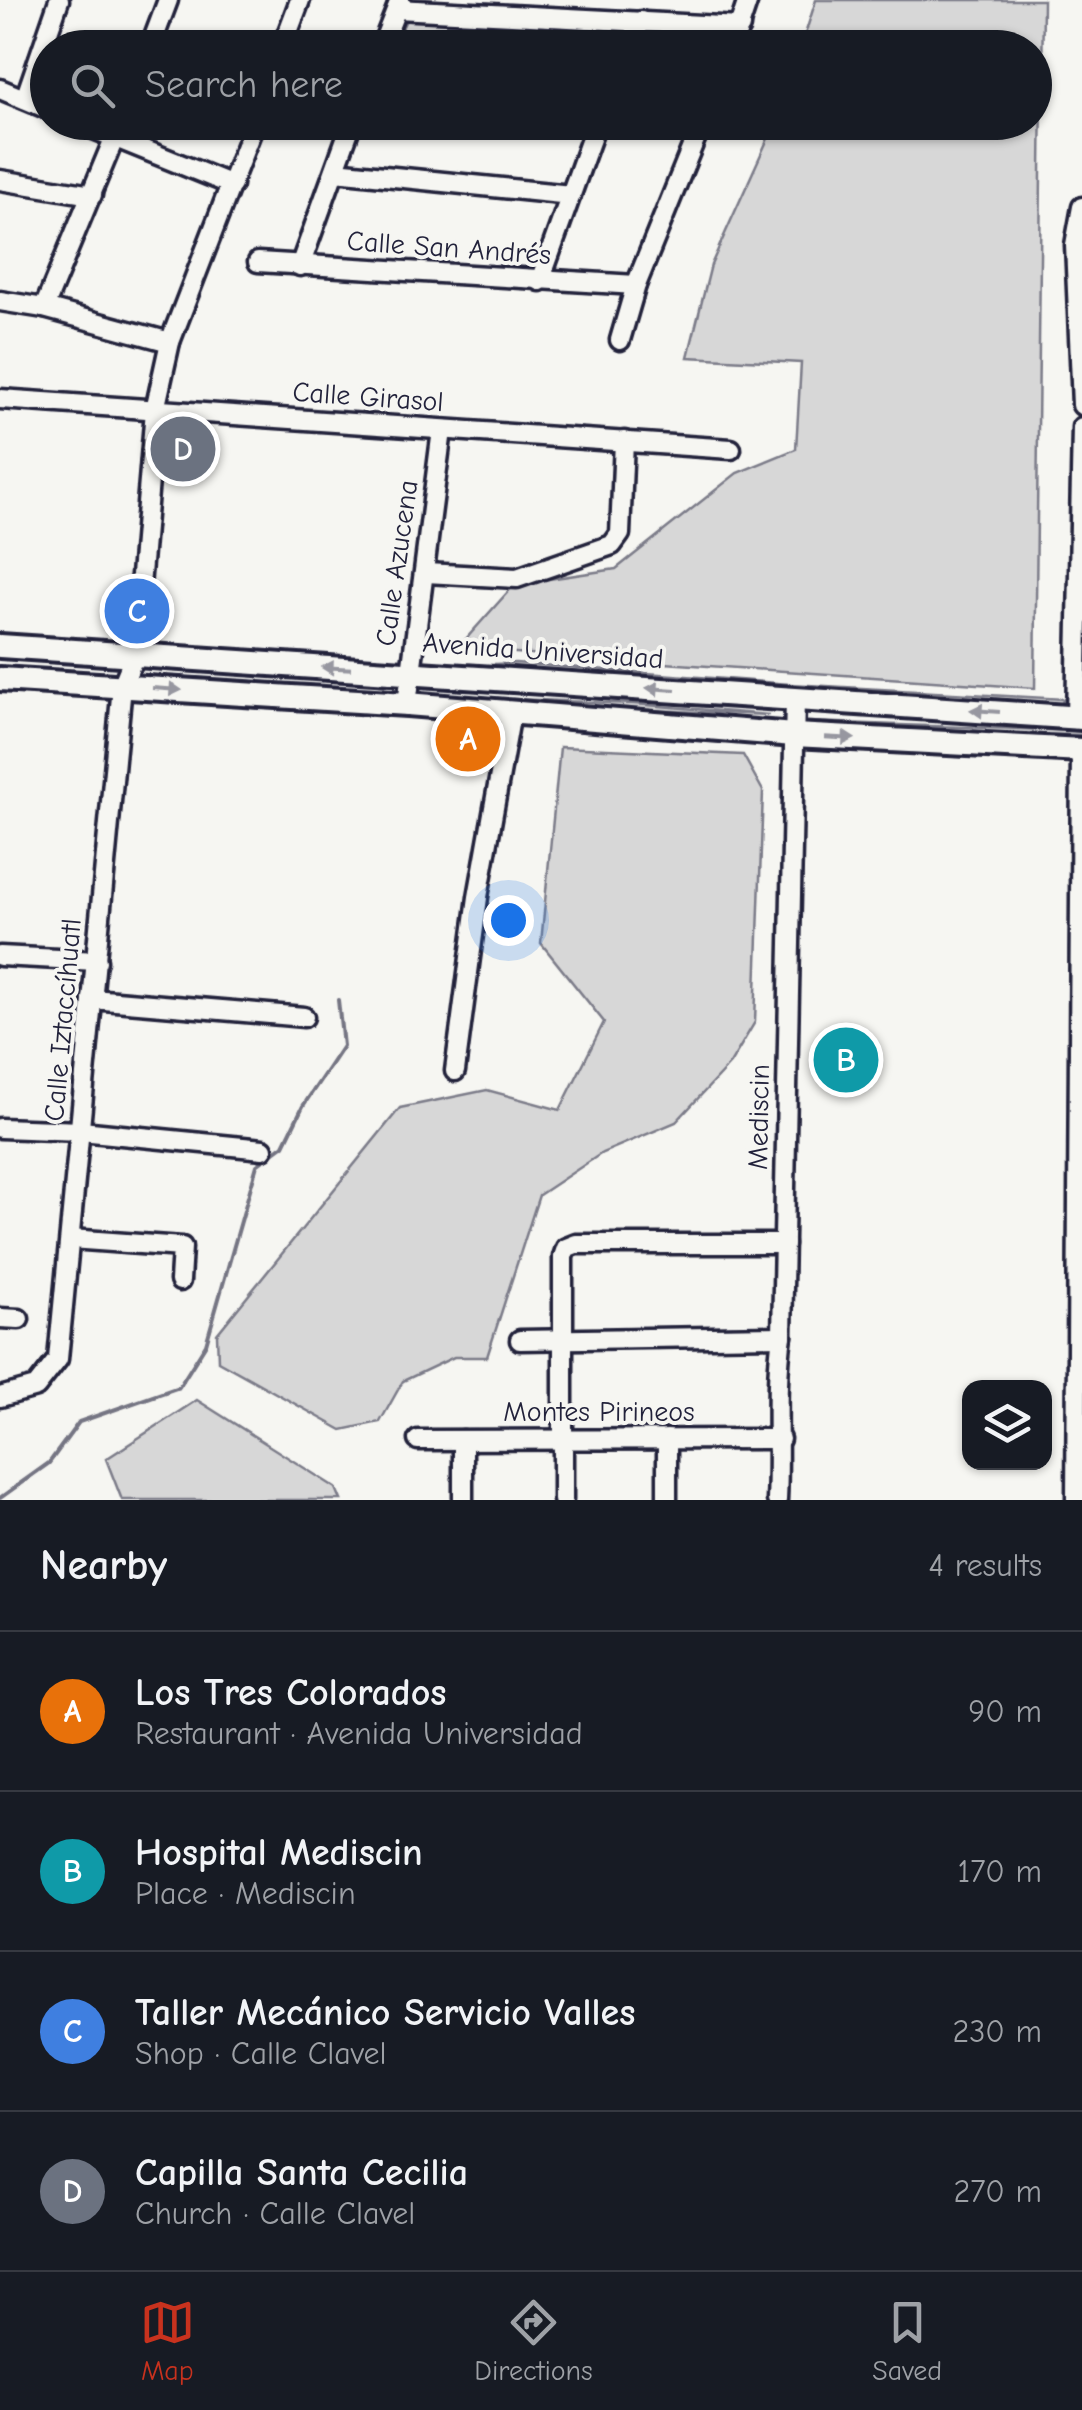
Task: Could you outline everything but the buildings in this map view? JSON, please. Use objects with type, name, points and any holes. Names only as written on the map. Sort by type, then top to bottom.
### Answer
[{"type":"main road","name":"Avenida Universidad","points":[[0,646],[134,658],[410,672],[1079,718]]},
{"type":"main road","points":[[0,679],[408,704],[794,735],[1082,750]]},
{"type":"street","points":[[49,30],[60,0]]},
{"type":"street","points":[[157,30],[168,0]]},
{"type":"street","points":[[289,30],[300,0]]},
{"type":"street","points":[[739,30],[748,0]]},
{"type":"street","points":[[388,30],[399,4],[584,9],[641,21],[740,27]]},
{"type":"street","points":[[637,30],[641,21]]},
{"type":"street","points":[[24,99],[30,82]]},
{"type":"street","points":[[0,89],[30,102]]},
{"type":"street","points":[[44,308],[114,140]]},
{"type":"street","points":[[137,140],[232,186]]},
{"type":"street","name":"Calle Iztaccíhuatl","points":[[0,1397],[36,1387],[58,1359],[122,686],[134,658],[156,410],[170,342],[248,140]]},
{"type":"street","points":[[300,266],[346,140]]},
{"type":"street","points":[[540,281],[590,140]]},
{"type":"street","points":[[620,340],[636,286],[695,140]]},
{"type":"street","points":[[334,172],[571,194]]},
{"type":"street","points":[[0,180],[92,194]]},
{"type":"street","points":[[1082,208],[1075,245],[1082,405]]},
{"type":"street","name":"Calle San Andrés","points":[[258,262],[636,286]]},
{"type":"street","points":[[0,301],[44,308],[170,342]]},
{"type":"street","name":"Calle Girasol","points":[[0,399],[731,450]]},
{"type":"street","points":[[1079,718],[1082,427]]},
{"type":"street","name":"Calle Azucena","points":[[408,704],[442,430]]},
{"type":"street","points":[[426,573],[517,578],[612,546],[620,534],[624,441]]},
{"type":"street","name":"Mediscin","points":[[777,1500],[780,1439],[776,1376],[782,1336],[795,698]]},
{"type":"street","points":[[455,1071],[478,897],[511,714]]},
{"type":"street","points":[[1076,1500],[1082,750]]},
{"type":"street","points":[[0,956],[96,960]]},
{"type":"street","points":[[92,999],[304,1017]]},
{"type":"street","points":[[0,1128],[81,1131],[263,1148]]},
{"type":"street","points":[[70,1240],[182,1247],[180,1281]]},
{"type":"street","points":[[563,1500],[566,1248],[576,1244],[784,1244]]},
{"type":"street","points":[[520,1340],[782,1336]]},
{"type":"street","points":[[667,1500],[668,1439]]},
{"type":"street","name":"Montes Pirineos","points":[[418,1440],[780,1439]]},
{"type":"street","points":[[463,1440],[463,1500]]},
{"type":"shaded area","points":[[816,0],[1043,0],[1043,30],[806,30]]},
{"type":"shaded area","points":[[406,20],[580,30],[401,30]]},
{"type":"shaded area","points":[[767,140],[1041,140],[1035,688],[457,649],[515,584],[616,569],[737,473],[796,449],[801,363],[688,357],[711,265]]},
{"type":"shaded area","points":[[495,664],[1063,699],[1062,704],[1053,706],[494,669]]},
{"type":"shaded area","points":[[466,697],[634,704],[769,715],[547,706]]},
{"type":"shaded area","points":[[808,722],[1081,731],[1082,735],[938,733],[807,725]]},
{"type":"shaded area","points":[[560,747],[743,755],[763,791],[755,1022],[730,1064],[676,1122],[602,1153],[539,1195],[487,1357],[454,1357],[403,1381],[380,1422],[342,1430],[218,1361],[217,1334],[400,1108],[487,1090],[560,1110],[604,1022],[541,943]]},
{"type":"shaded area","points":[[197,1400],[336,1488],[341,1500],[122,1500],[106,1459]]},
{"type":"waterway","points":[[0,1498],[49,1463],[79,1422],[179,1387],[206,1344],[257,1165],[284,1145],[303,1106],[343,1046],[338,1000]]},
{"type":"place","name":"Capilla Santa Cecilia","points":[[183,449]]},
{"type":"place","name":"Taller Mecánico Servicio Valles","points":[[137,611]]},
{"type":"place","name":"Los Tres Colorados","points":[[468,739]]},
{"type":"place","name":"Hospital Mediscin","points":[[846,1060]]}]
